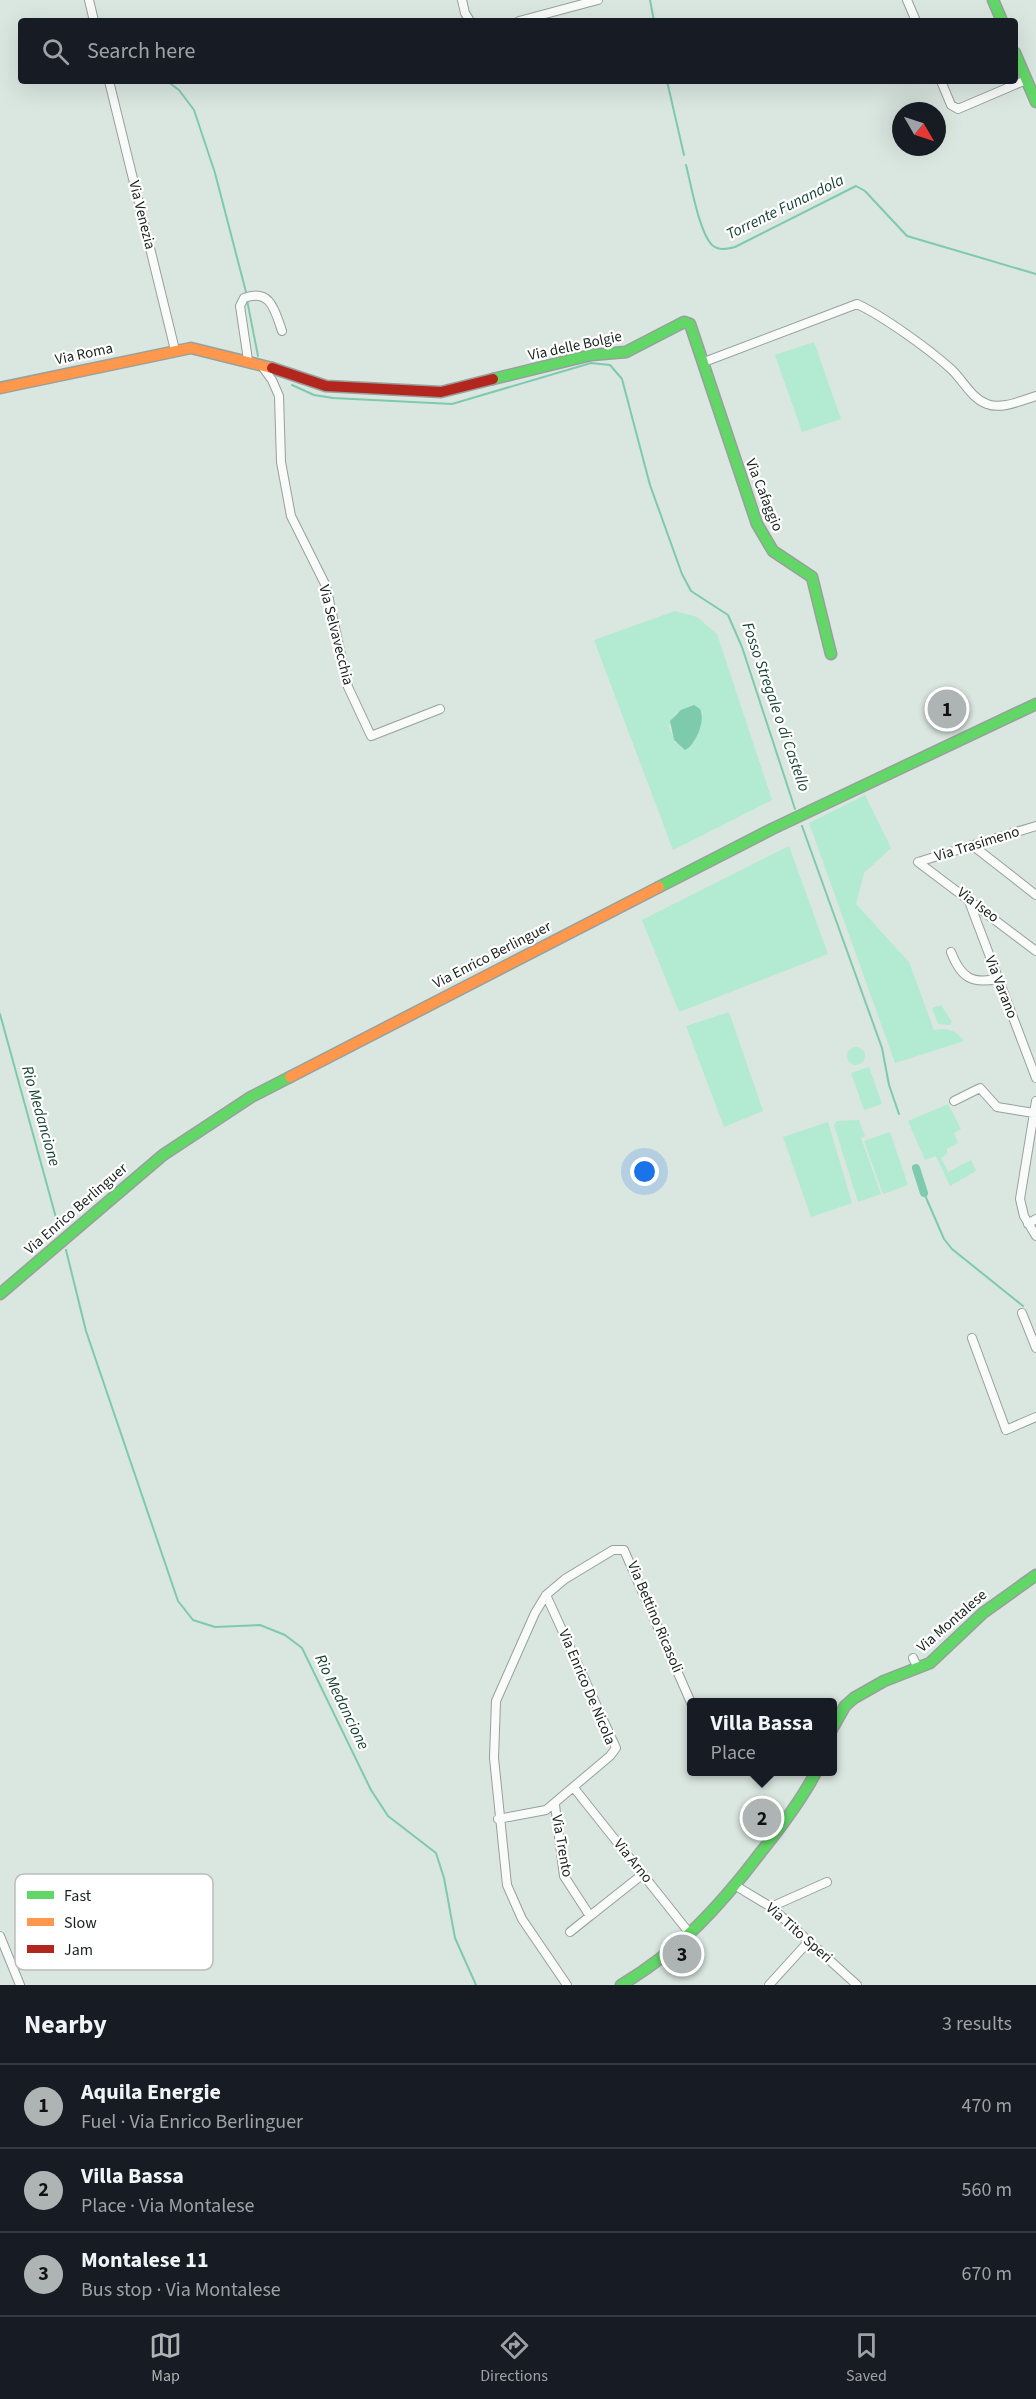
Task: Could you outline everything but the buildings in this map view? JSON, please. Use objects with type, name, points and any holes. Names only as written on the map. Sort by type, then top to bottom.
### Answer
[{"type":"street","points":[[89,0],[93,18]]},
{"type":"street","points":[[462,0],[468,18]]},
{"type":"street","points":[[530,18],[598,0]]},
{"type":"street","points":[[907,0],[915,18]]},
{"type":"street","points":[[993,0],[1001,18]]},
{"type":"street","points":[[1018,60],[1036,102]]},
{"type":"street","points":[[1018,83],[1026,80]]},
{"type":"street","name":"Via Venezia","points":[[110,84],[175,350]]},
{"type":"street","points":[[942,84],[951,105],[958,109],[1017,84]]},
{"type":"street","points":[[248,360],[240,312],[244,298],[261,295],[267,298],[273,305],[282,331]]},
{"type":"street","points":[[704,362],[857,304],[884,319],[950,368],[974,396],[987,404],[1012,403],[1036,396]]},
{"type":"street","name":"Via delle Bolgie","points":[[260,364],[326,386],[441,392],[591,355],[626,352],[644,345],[684,322],[690,324],[704,362]]},
{"type":"street","name":"Via Roma","points":[[0,388],[175,350],[197,348],[260,364]]},
{"type":"street","name":"Via Cafaggio","points":[[704,362],[722,428],[757,525],[769,547],[784,561],[805,570],[812,577],[831,654]]},
{"type":"street","name":"Via Selvavecchia","points":[[260,364],[272,380],[279,396],[281,462],[291,516],[326,586],[348,687],[371,736],[440,709]]},
{"type":"street","name":"Via Enrico Berlinguer","points":[[0,1294],[163,1155],[230,1110],[282,1079],[772,829],[1036,704]]},
{"type":"street","name":"Via Trasimeno","points":[[918,862],[1036,826]]},
{"type":"street","points":[[972,845],[1036,895]]},
{"type":"street","name":"Via Iseo","points":[[918,862],[967,896],[1036,951]]},
{"type":"street","name":"Via Varano","points":[[967,896],[1036,1078]]},
{"type":"street","points":[[951,952],[957,965],[973,981],[998,979]]},
{"type":"street","points":[[954,1101],[980,1088],[997,1107],[1034,1113]]},
{"type":"street","points":[[1036,1101],[1020,1199],[1028,1224],[1036,1236]]},
{"type":"street","points":[[1026,1159],[1036,1153]]},
{"type":"street","points":[[1028,1224],[1036,1219]]},
{"type":"street","points":[[1022,1313],[1036,1348]]},
{"type":"street","points":[[972,1338],[1006,1430],[1036,1417]]},
{"type":"street","name":"Via Bettino Ricasoli","points":[[546,1595],[565,1579],[613,1550],[624,1550],[689,1698]]},
{"type":"street","name":"Via Montalese","points":[[837,1720],[854,1698],[915,1663],[934,1659],[982,1613],[1036,1575]]},
{"type":"street","points":[[546,1595],[535,1613],[496,1701],[494,1758],[498,1819],[507,1885],[522,1919],[567,1985]]},
{"type":"street","name":"Via Enrico De Nicola","points":[[498,1819],[542,1812],[555,1805],[610,1756],[615,1748],[546,1595]]},
{"type":"street","points":[[621,1985],[665,1959],[691,1935],[736,1886],[797,1804],[814,1776]]},
{"type":"street","name":"Via Arno","points":[[574,1788],[691,1935]]},
{"type":"street","name":"Via Trento","points":[[555,1805],[564,1876],[590,1916]]},
{"type":"street","points":[[570,1932],[642,1874]]},
{"type":"street","points":[[771,1907],[827,1882]]},
{"type":"street","name":"Via Tito Speri","points":[[736,1886],[771,1907],[857,1985]]},
{"type":"street","points":[[0,1936],[20,1985]]},
{"type":"street","points":[[770,1985],[809,1941]]},
{"type":"shaded area","points":[[814,342],[841,419],[802,432],[775,355]]},
{"type":"shaded area","points":[[675,611],[697,617],[717,634],[772,800],[673,850],[594,640]],"holes":[[[694,705],[703,713],[694,743],[675,743],[669,726],[675,714]]]},
{"type":"shaded area","points":[[694,705],[702,713],[701,725],[693,743],[685,750],[674,740],[670,721],[681,710]]},
{"type":"shaded area","points":[[865,795],[891,848],[864,873],[856,904],[909,962],[934,1030],[951,1031],[958,1034],[964,1041],[895,1063],[809,823]]},
{"type":"shaded area","points":[[789,846],[828,954],[679,1012],[642,920]]},
{"type":"shaded area","points":[[941,1005],[952,1022],[950,1025],[938,1024],[932,1008]]},
{"type":"shaded area","points":[[729,1012],[763,1111],[724,1127],[686,1026]]},
{"type":"shaded area","points":[[856,1047],[862,1050],[865,1056],[862,1062],[856,1065],[850,1062],[847,1056],[850,1050]]},
{"type":"shaded area","points":[[869,1067],[882,1104],[864,1110],[851,1073]]},
{"type":"shaded area","points":[[948,1104],[961,1129],[954,1133],[958,1143],[947,1149],[947,1154],[941,1158],[948,1172],[971,1160],[976,1171],[950,1186],[936,1156],[925,1160],[908,1121]]},
{"type":"shaded area","points":[[859,1120],[865,1136],[861,1138],[881,1194],[858,1202],[834,1125],[837,1121]]},
{"type":"shaded area","points":[[828,1122],[852,1203],[811,1217],[783,1137]]},
{"type":"shaded area","points":[[890,1132],[908,1185],[883,1194],[864,1141]]},
{"type":"waterway","name":"Torrente Funandola","points":[[650,0],[653,18]]},
{"type":"waterway","name":"Fosso Stregale o di Castello","points":[[171,84],[179,90],[194,110],[215,173],[246,292]]},
{"type":"waterway","name":"Torrente Funandola","points":[[668,84],[684,155]]},
{"type":"waterway","name":"Torrente Funandola","points":[[686,165],[703,230],[707,239],[717,248],[735,247],[856,186],[865,191],[907,236],[1036,274]]},
{"type":"waterway","name":"Fosso Stregale o di Castello","points":[[247,300],[258,356]]},
{"type":"waterway","name":"Fosso Stregale o di Castello","points":[[292,385],[314,395],[333,398],[452,404],[591,363],[610,365],[622,379],[650,485],[682,574],[691,591],[728,615],[742,647],[795,809]]},
{"type":"waterway","name":"Fosso Stregale o di Castello","points":[[802,826],[882,1048],[889,1085],[899,1114]]},
{"type":"waterway","name":"Rio Medancione","points":[[0,1014],[58,1225]]},
{"type":"waterway","name":"Fosso Stregale o di Castello","points":[[916,1168],[924,1193]]},
{"type":"waterway","name":"Fosso Stregale o di Castello","points":[[924,1193],[944,1239],[952,1249],[1023,1306]]},
{"type":"waterway","name":"Rio Medancione","points":[[66,1250],[86,1331],[178,1601],[193,1620],[215,1627],[260,1625],[285,1635],[302,1648],[371,1790],[388,1816],[436,1853],[444,1878],[455,1938],[476,1985]]},
{"type":"traffic: fast","points":[[993,0],[1001,18]]},
{"type":"traffic: fast","points":[[1018,60],[1036,102]]},
{"type":"traffic: fast","points":[[493,379],[591,355],[626,352],[684,322],[690,324],[757,524],[773,551],[812,577],[831,654]]},
{"type":"traffic: fast","points":[[659,887],[772,829],[1036,704]]},
{"type":"traffic: fast","points":[[0,1294],[163,1155],[251,1097],[290,1077]]},
{"type":"traffic: fast","points":[[837,1720],[845,1706],[854,1698],[884,1681],[930,1663],[983,1613],[1036,1575]]},
{"type":"traffic: fast","points":[[621,1985],[662,1957],[698,1926],[746,1872],[783,1823],[814,1776]]},
{"type":"traffic: slow","points":[[0,388],[191,348],[272,368]]},
{"type":"traffic: slow","points":[[290,1077],[659,887]]},
{"type":"traffic: jam","points":[[272,368],[326,386],[441,392],[493,379]]},
{"type":"place","name":"Aquila Energie","points":[[947,709]]},
{"type":"place","name":"Villa Bassa","points":[[762,1818]]},
{"type":"place","name":"Montalese 11","points":[[682,1954]]}]
